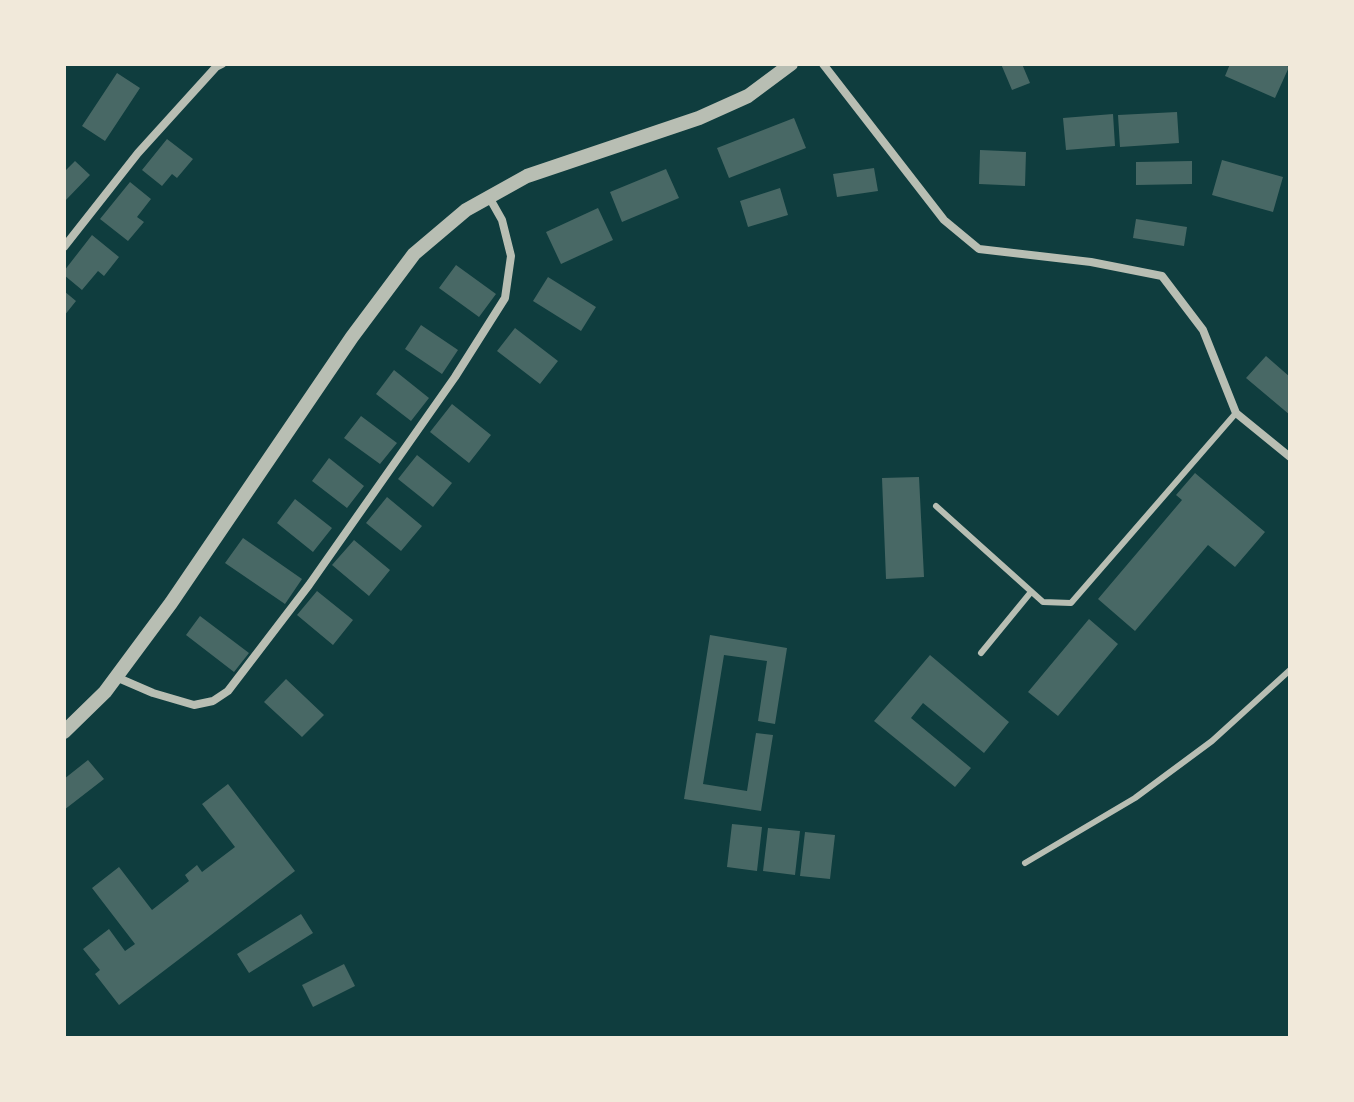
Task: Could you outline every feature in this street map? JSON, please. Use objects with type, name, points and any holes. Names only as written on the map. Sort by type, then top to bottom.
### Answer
[{"type":"street","points":[[64,247],[138,153],[222,64]]},
{"type":"street","points":[[64,732],[105,692],[171,603],[352,337],[414,254],[466,210],[527,176],[699,118],[748,96],[791,64]]},
{"type":"street","points":[[823,64],[944,220],[979,249],[1091,262],[1162,276],[1203,330],[1236,413],[1290,457]]},
{"type":"street","points":[[116,677],[153,693],[194,705],[213,701],[228,691],[309,585],[446,390],[505,298],[511,256],[502,220],[489,197]]},
{"type":"lane","points":[[936,506],[1043,602],[1071,603],[1236,413]]},
{"type":"lane","points":[[981,653],[1031,592]]},
{"type":"lane","points":[[1025,863],[1135,798],[1212,741],[1290,670]]},
{"type":"building","points":[[1001,64],[1022,64],[1030,83],[1012,90]]},
{"type":"building","points":[[1230,64],[1283,64],[1289,67],[1275,98],[1225,76]]},
{"type":"building","points":[[117,73],[140,88],[105,141],[82,126]]},
{"type":"building","points":[[1177,112],[1179,143],[1120,147],[1118,115]]},
{"type":"building","points":[[1113,114],[1115,146],[1066,150],[1063,118]]},
{"type":"building","points":[[794,118],[806,148],[729,178],[717,148]]},
{"type":"building","points":[[167,139],[193,159],[177,178],[172,174],[162,186],[142,170]]},
{"type":"building","points":[[980,150],[1026,152],[1025,186],[979,184]]},
{"type":"building","points":[[1222,160],[1283,177],[1273,212],[1212,195]]},
{"type":"building","points":[[75,161],[90,175],[64,202],[64,172]]},
{"type":"building","points":[[1192,161],[1192,184],[1136,185],[1136,162]]},
{"type":"building","points":[[874,168],[878,191],[837,197],[833,174]]},
{"type":"building","points":[[666,169],[679,198],[622,222],[610,192]]},
{"type":"building","points":[[130,182],[151,199],[137,217],[144,222],[128,241],[100,219]]},
{"type":"building","points":[[780,188],[788,215],[748,227],[740,201]]},
{"type":"building","points":[[598,208],[613,240],[561,264],[546,232]]},
{"type":"building","points":[[1136,219],[1187,227],[1184,246],[1133,238]]},
{"type":"building","points":[[92,235],[119,257],[104,276],[98,271],[82,290],[64,275],[64,271]]},
{"type":"building","points":[[456,265],[496,294],[479,317],[439,288]]},
{"type":"building","points":[[548,277],[596,307],[581,331],[533,301]]},
{"type":"building","points":[[64,291],[76,301],[64,316]]},
{"type":"building","points":[[421,325],[458,350],[442,374],[405,349]]},
{"type":"building","points":[[515,328],[558,361],[540,384],[497,351]]},
{"type":"building","points":[[1266,356],[1290,377],[1290,415],[1246,378]]},
{"type":"building","points":[[394,370],[429,398],[411,421],[376,394]]},
{"type":"building","points":[[452,404],[491,435],[469,463],[430,432]]},
{"type":"building","points":[[361,416],[397,443],[380,464],[344,438]]},
{"type":"building","points":[[417,455],[452,483],[433,507],[398,479]]},
{"type":"building","points":[[329,458],[364,486],[347,508],[312,481]]},
{"type":"building","points":[[1195,473],[1265,532],[1235,567],[1208,545],[1135,631],[1098,599],[1182,500],[1176,495]]},
{"type":"building","points":[[919,477],[924,577],[886,579],[882,478]]},
{"type":"building","points":[[387,497],[422,526],[401,551],[366,523]]},
{"type":"building","points":[[295,499],[332,528],[313,552],[277,523]]},
{"type":"building","points":[[243,538],[302,579],[285,604],[225,563]]},
{"type":"building","points":[[354,540],[390,570],[369,596],[332,565]]},
{"type":"building","points":[[317,591],[353,620],[333,645],[297,615]]},
{"type":"building","points":[[200,616],[249,653],[234,672],[186,635]]},
{"type":"building","points":[[1089,619],[1118,644],[1058,716],[1028,692]]},
{"type":"building","points":[[710,635],[787,648],[775,724],[758,721],[767,661],[724,655],[703,784],[747,791],[756,733],[773,735],[761,811],[684,799]]},
{"type":"building","points":[[930,655],[1009,722],[984,753],[923,703],[911,718],[971,768],[955,787],[874,721]]},
{"type":"building","points":[[286,679],[324,715],[302,737],[264,702]]},
{"type":"building","points":[[88,760],[104,779],[64,810],[64,779]]},
{"type":"building","points":[[228,784],[295,871],[119,1005],[95,974],[100,970],[83,949],[109,929],[125,951],[135,944],[92,888],[119,867],[152,910],[189,881],[185,875],[197,865],[202,872],[235,847],[202,804]]},
{"type":"building","points":[[732,824],[762,827],[757,871],[727,867]]},
{"type":"building","points":[[768,828],[800,831],[795,875],[763,871]]},
{"type":"building","points":[[805,832],[835,835],[830,879],[800,876]]},
{"type":"building","points":[[301,914],[313,933],[249,973],[237,954]]},
{"type":"building","points":[[344,964],[355,986],[313,1007],[302,985]]}]
